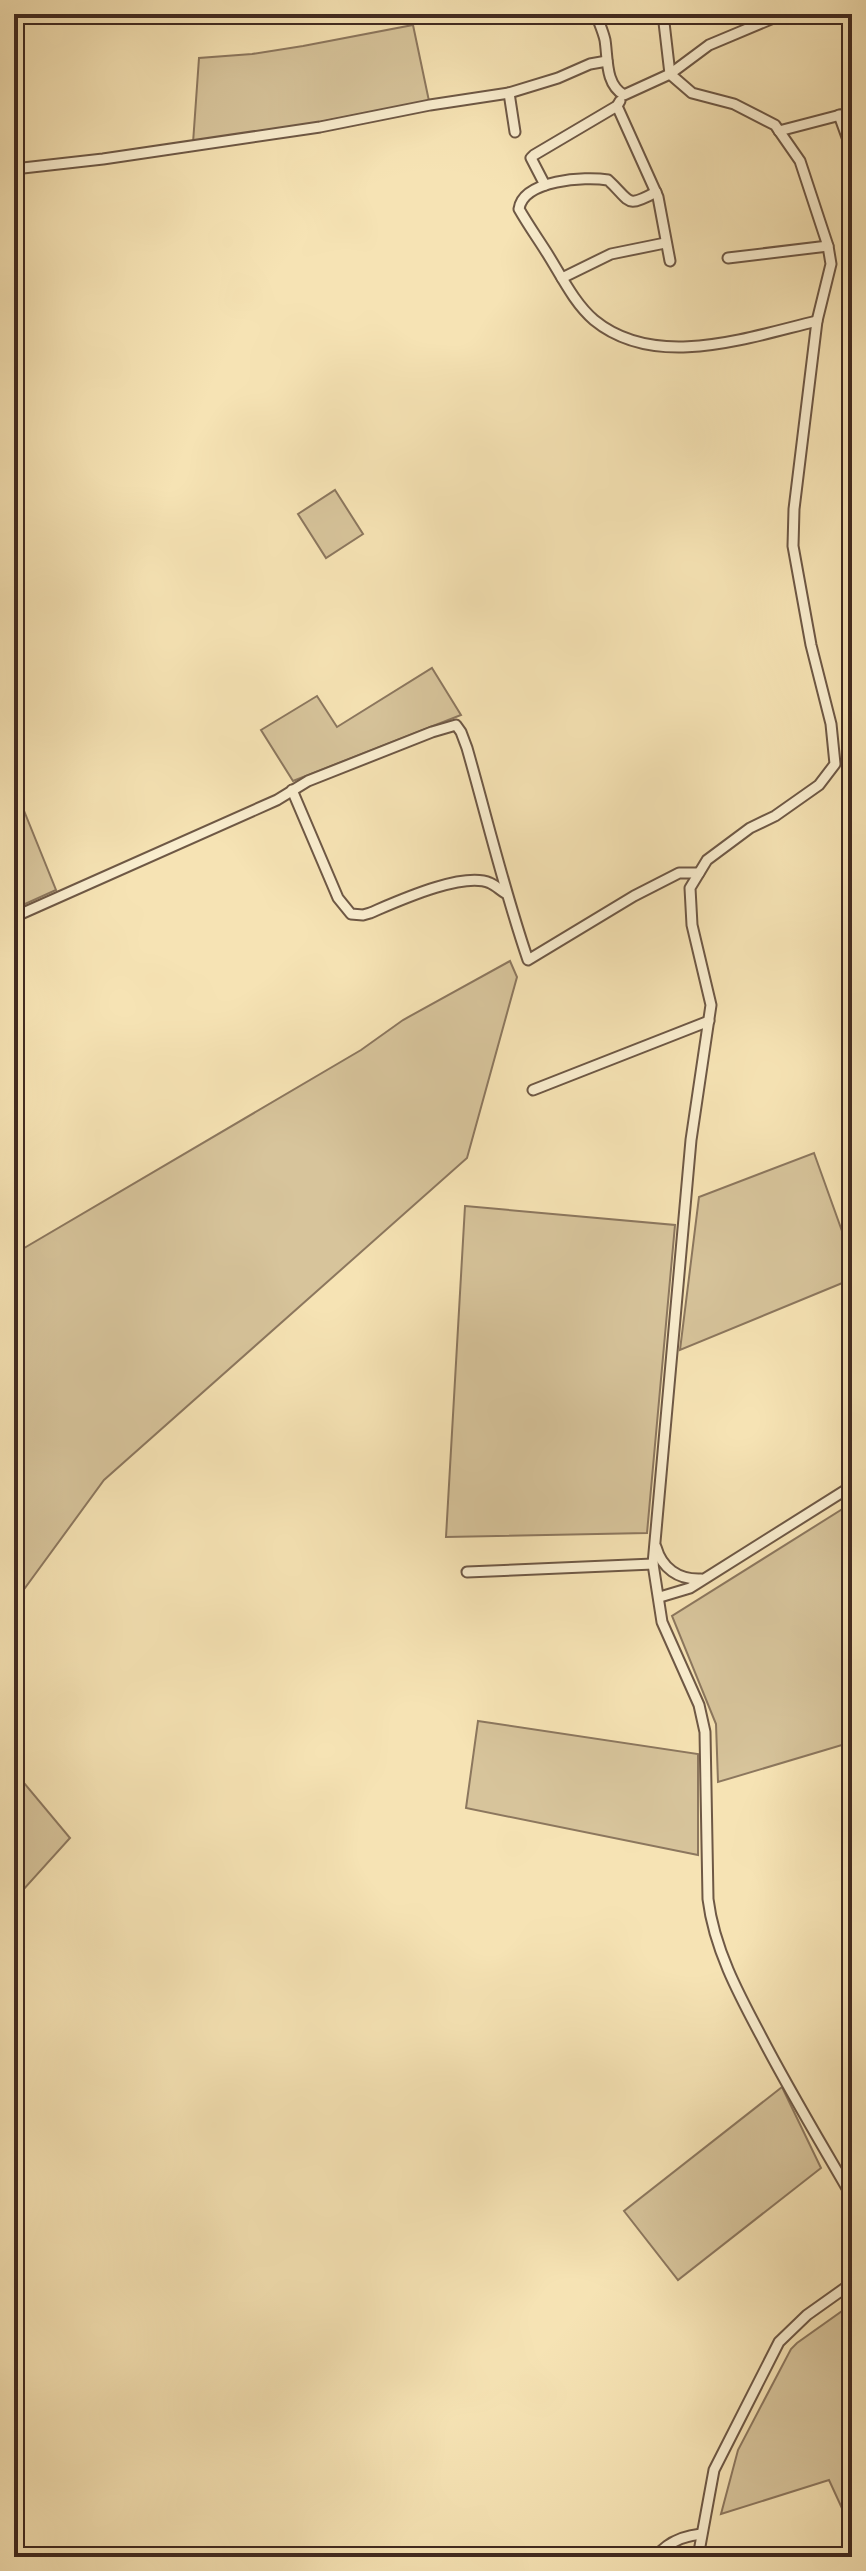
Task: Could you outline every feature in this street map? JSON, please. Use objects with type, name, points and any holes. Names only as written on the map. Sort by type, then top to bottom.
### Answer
[{"type":"street","points":[[596,14],[614,87],[624,95]]},
{"type":"street","points":[[663,14],[670,74],[692,93],[734,104],[775,125],[800,161],[831,264],[817,321],[794,509],[793,546],[811,645],[831,724],[835,764],[819,785],[775,816],[750,828],[707,860],[690,888],[692,925],[711,1005],[687,1183],[653,1564],[662,1622],[699,1705],[705,1732],[711,1925],[737,1992],[852,2197]]},
{"type":"street","points":[[545,185],[531,158],[534,155],[617,106],[624,95],[670,74],[709,45],[783,14]]},
{"type":"street","points":[[14,169],[320,127],[509,93],[590,64],[607,61]]},
{"type":"street","points":[[509,93],[515,132]]},
{"type":"street","points":[[617,106],[656,192],[670,261]]},
{"type":"street","points":[[779,131],[852,112]]},
{"type":"street","points":[[839,115],[852,151]]},
{"type":"street","points":[[656,192],[636,203],[630,202],[608,180],[568,180],[545,185],[521,201],[519,209],[562,278],[592,318],[616,335],[675,347],[712,346],[817,321]]},
{"type":"street","points":[[562,278],[611,254],[665,243]]},
{"type":"street","points":[[728,258],[828,246]]},
{"type":"street","points":[[14,917],[277,800],[308,781],[456,725],[480,791],[497,850],[505,893],[528,960],[668,878],[686,871],[699,873]]},
{"type":"street","points":[[292,790],[338,898],[351,914],[370,913],[424,889],[474,881],[487,882],[505,893]]},
{"type":"street","points":[[533,1090],[709,1021]]},
{"type":"street","points":[[660,1597],[690,1588],[852,1486]]},
{"type":"street","points":[[655,1542],[658,1555],[670,1570],[689,1579],[704,1579]]},
{"type":"street","points":[[467,1572],[653,1564]]},
{"type":"street","points":[[698,2557],[714,2470],[779,2342],[807,2315],[852,2283]]},
{"type":"street","points":[[656,2557],[658,2552],[681,2537],[701,2534]]},
{"type":"shaded area","points":[[413,25],[429,101],[193,143],[199,58],[252,54]]},
{"type":"shaded area","points":[[335,490],[363,534],[326,558],[298,514]]},
{"type":"shaded area","points":[[432,668],[461,715],[293,781],[261,730],[317,696],[337,727]]},
{"type":"shaded area","points":[[14,786],[56,890],[14,909]]},
{"type":"shaded area","points":[[510,961],[517,977],[467,1158],[104,1480],[14,1603],[14,1254],[361,1050],[403,1020]]},
{"type":"shaded area","points":[[814,1153],[852,1259],[852,1279],[680,1350],[699,1197]]},
{"type":"shaded area","points":[[465,1206],[675,1225],[647,1533],[446,1537]]},
{"type":"shaded area","points":[[852,1503],[852,1742],[718,1782],[716,1724],[672,1616]]},
{"type":"shaded area","points":[[478,1721],[698,1754],[698,1855],[466,1808]]},
{"type":"shaded area","points":[[14,1771],[70,1838],[14,1900]]},
{"type":"shaded area","points":[[782,2087],[821,2168],[678,2280],[624,2211]]},
{"type":"shaded area","points":[[852,2304],[852,2530],[829,2480],[721,2514],[738,2450],[791,2349]]}]
